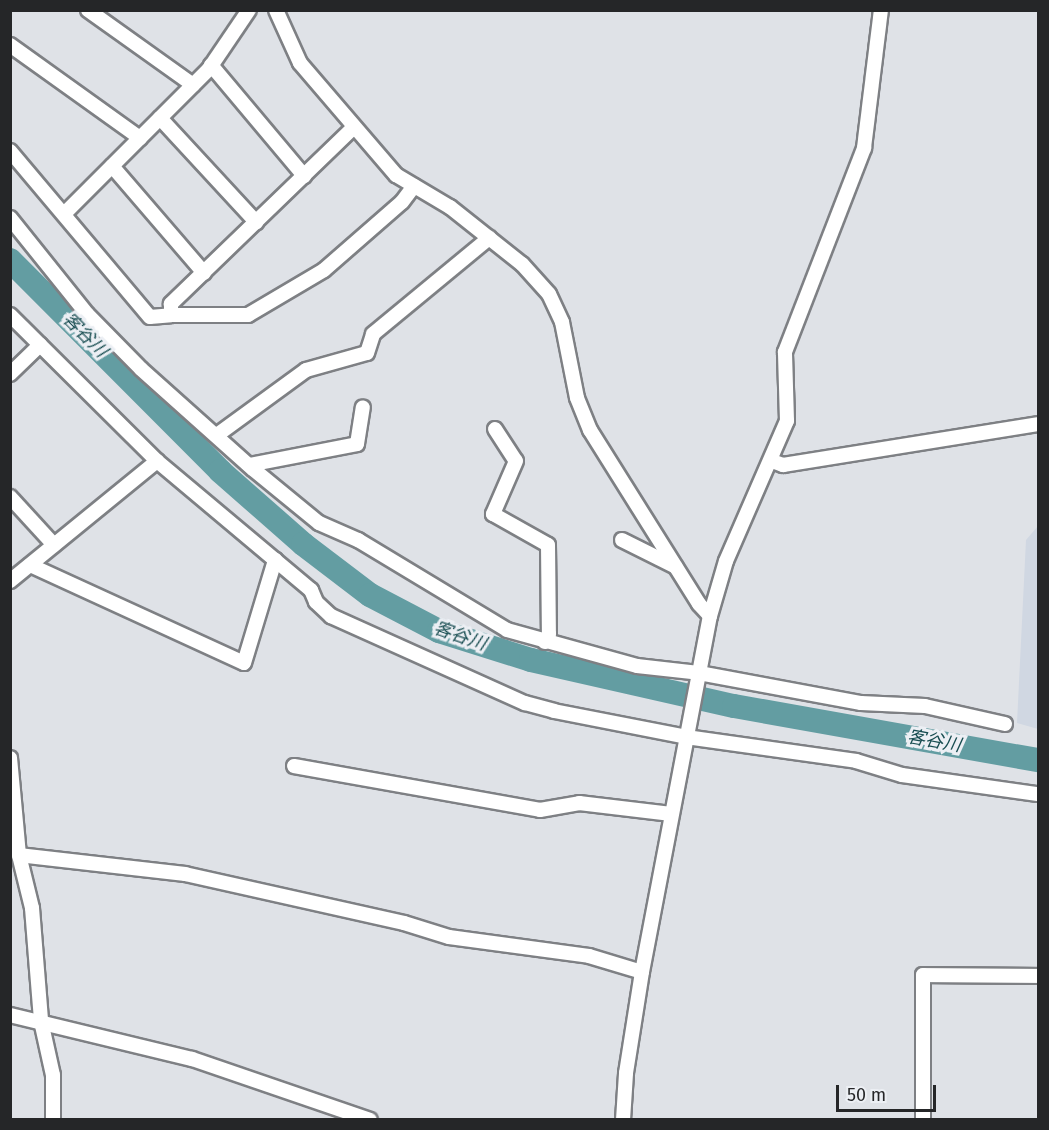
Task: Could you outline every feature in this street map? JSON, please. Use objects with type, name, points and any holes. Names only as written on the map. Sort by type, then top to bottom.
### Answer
[{"type":"street","points":[[88,10],[193,85]]},
{"type":"street","points":[[64,214],[193,85],[211,65],[249,10]]},
{"type":"street","points":[[276,10],[300,63],[396,175],[489,238],[522,264],[549,294],[561,322],[577,398],[590,430],[676,567],[710,616]]},
{"type":"street","points":[[624,1119],[626,1073],[642,972],[670,814],[710,616],[726,561],[772,461],[787,421],[785,352],[864,148],[881,10]]},
{"type":"street","points":[[10,45],[140,138]]},
{"type":"street","points":[[211,65],[304,176]]},
{"type":"street","points":[[160,118],[256,222]]},
{"type":"street","points":[[171,315],[171,304],[354,127]]},
{"type":"street","points":[[10,151],[150,317],[248,315],[324,270],[402,202],[414,186]]},
{"type":"street","points":[[112,166],[204,273]]},
{"type":"street","points":[[10,218],[87,314],[141,369],[249,465],[319,523],[357,540],[507,630],[637,666],[861,703],[925,706],[1005,724]]},
{"type":"street","points":[[217,435],[306,370],[367,353],[373,334],[489,238]]},
{"type":"street","points":[[10,315],[157,461],[311,590],[316,602],[331,616],[485,686],[554,711],[856,761],[902,775],[1038,794]]},
{"type":"street","points":[[10,374],[40,345]]},
{"type":"street","points":[[249,465],[357,444],[363,406]]},
{"type":"street","points":[[772,461],[783,465],[1038,424]]},
{"type":"street","points":[[495,429],[516,460],[493,514],[548,545],[549,634],[545,642]]},
{"type":"street","points":[[10,581],[157,461]]},
{"type":"street","points":[[10,497],[54,545]]},
{"type":"street","points":[[622,540],[676,567]]},
{"type":"street","points":[[30,565],[244,663],[275,560]]},
{"type":"street","points":[[10,758],[19,855],[32,908],[41,1022],[53,1075],[53,1119]]},
{"type":"street","points":[[294,766],[540,810],[579,803],[670,814]]},
{"type":"street","points":[[19,855],[185,874],[404,923],[449,937],[590,956],[642,972]]},
{"type":"street","points":[[922,1119],[923,975],[1038,976]]},
{"type":"street","points":[[10,1016],[192,1059],[370,1119]]},
{"type":"shaded area","points":[[1038,526],[1038,729],[1017,723],[1026,540]]},
{"type":"waterway","name":"客谷川","points":[[10,260],[220,471],[303,544],[370,595],[439,631],[531,660],[734,706],[1038,760]]}]
